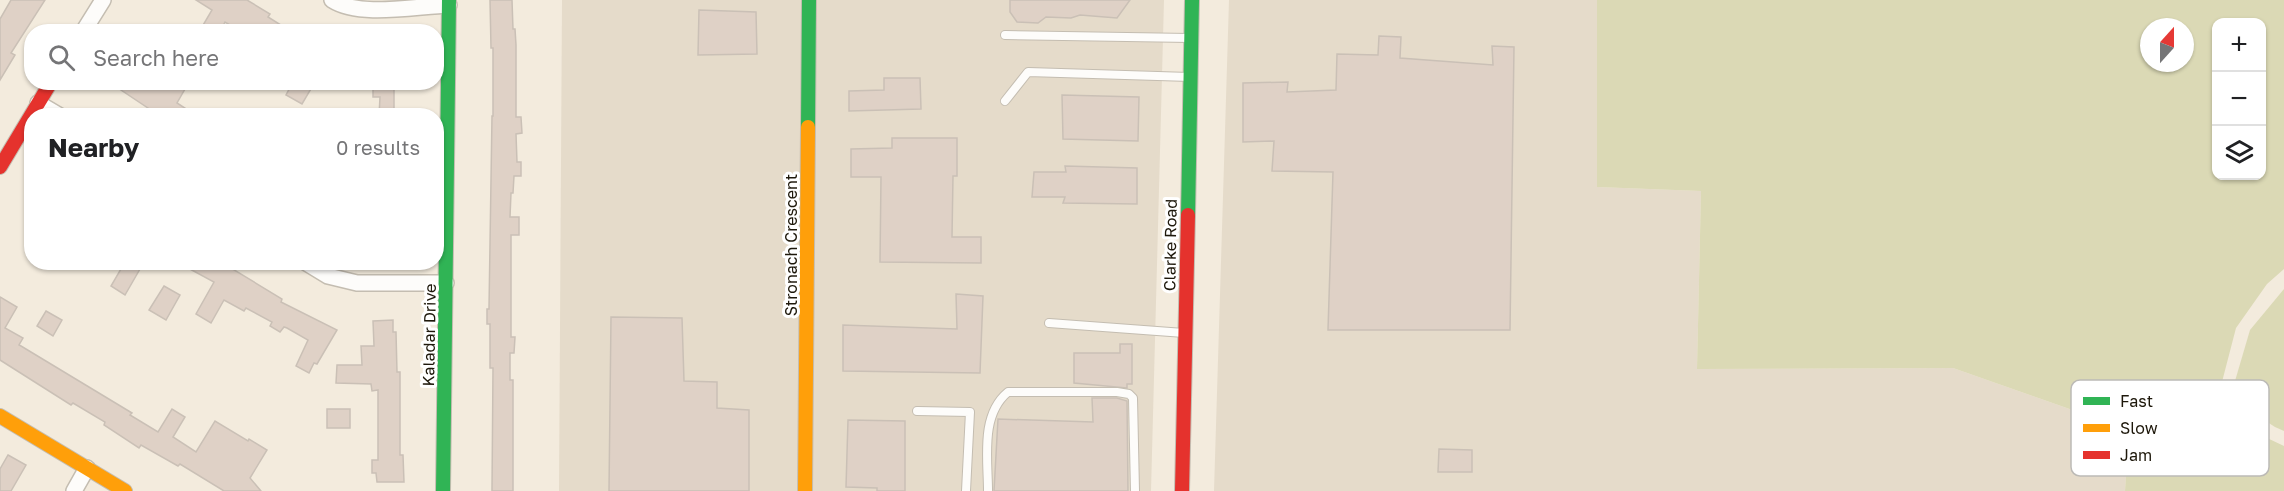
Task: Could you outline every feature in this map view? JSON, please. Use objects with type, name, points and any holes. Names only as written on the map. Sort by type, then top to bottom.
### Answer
[{"type":"street","points":[[88,24],[103,0]]},
{"type":"street","points":[[332,0],[364,10],[449,2]]},
{"type":"street","name":"Stronach Crescent","points":[[805,491],[809,0]]},
{"type":"street","name":"Clarke Road","points":[[1182,491],[1192,0]]},
{"type":"street","name":"Kaladar Drive","points":[[444,491],[449,2]]},
{"type":"street","points":[[35,108],[46,90]]},
{"type":"street","points":[[38,103],[46,108]]},
{"type":"street","points":[[0,167],[24,127]]},
{"type":"street","points":[[318,270],[328,276],[357,283],[446,283]]},
{"type":"street","points":[[0,416],[125,491]]},
{"type":"street","points":[[74,491],[87,468]]},
{"type":"lane","points":[[1005,35],[1191,38]]},
{"type":"lane","points":[[1005,101],[1028,72],[1191,76]]},
{"type":"lane","points":[[1049,323],[1185,333]]},
{"type":"lane","points":[[988,491],[988,432],[991,414],[1000,399],[1008,392],[1117,392],[1129,394],[1133,398],[1135,491]]},
{"type":"lane","points":[[917,411],[970,412],[966,491]]},
{"type":"shaded area","points":[[562,0],[1164,0],[1151,491],[559,491]]},
{"type":"shaded area","points":[[1229,0],[1597,0],[1597,187],[1701,191],[1697,369],[1953,368],[2071,410],[2071,476],[2126,476],[2125,491],[1214,491]]},
{"type":"shaded area","points":[[1597,0],[2284,0],[2284,269],[2267,284],[2236,328],[2222,380],[2071,380],[2071,410],[1953,368],[1697,369],[1701,191],[1597,187]]},
{"type":"shaded area","points":[[2284,289],[2284,431],[2269,423],[2269,380],[2235,380],[2250,330]]},
{"type":"shaded area","points":[[2269,439],[2284,446],[2284,491],[2125,491],[2126,476],[2269,476]]},
{"type":"building","points":[[11,0],[45,0],[30,24],[24,24],[24,33],[11,53],[15,55],[0,80],[0,19]]},
{"type":"building","points":[[196,0],[247,0],[270,14],[268,17],[279,24],[228,24],[225,22],[224,24],[204,24],[212,10]]},
{"type":"building","points":[[490,0],[512,0],[516,45],[516,117],[521,117],[522,133],[516,134],[517,162],[521,162],[521,176],[514,176],[510,217],[519,217],[519,235],[511,235],[511,337],[515,337],[514,353],[510,353],[510,380],[513,380],[513,491],[492,491],[493,368],[490,368],[490,324],[487,324],[493,116]]},
{"type":"building","points":[[1010,0],[1130,0],[1117,18],[1080,15],[1071,18],[1046,17],[1038,23],[1017,22],[1010,12]]},
{"type":"building","points":[[699,10],[756,12],[757,54],[698,55]]},
{"type":"building","points":[[1379,36],[1401,37],[1400,58],[1493,65],[1492,46],[1514,47],[1510,330],[1328,330],[1333,172],[1272,171],[1274,141],[1243,142],[1243,83],[1288,82],[1287,92],[1336,90],[1337,54],[1378,55]]},
{"type":"building","points":[[884,78],[920,78],[921,109],[849,111],[849,91],[884,90]]},
{"type":"building","points":[[121,90],[184,90],[177,103],[185,108],[148,108]]},
{"type":"building","points":[[289,90],[310,90],[302,104],[286,95]]},
{"type":"building","points":[[373,90],[394,90],[394,108],[379,108],[380,97],[373,97]]},
{"type":"building","points":[[1062,95],[1139,97],[1138,141],[1063,139]]},
{"type":"building","points":[[892,138],[957,138],[957,176],[953,176],[952,237],[981,237],[981,263],[880,262],[881,177],[851,177],[851,149],[892,148]]},
{"type":"building","points":[[1065,166],[1137,168],[1137,204],[1063,203],[1065,197],[1032,197],[1034,172],[1066,172]]},
{"type":"building","points":[[120,270],[139,270],[125,295],[111,286]]},
{"type":"building","points":[[192,270],[234,270],[282,299],[281,302],[337,330],[309,373],[296,366],[308,340],[287,328],[284,327],[280,332],[270,326],[272,322],[246,308],[244,311],[224,300],[211,323],[196,314],[214,282]]},
{"type":"building","points":[[164,286],[180,295],[166,320],[149,310]]},
{"type":"building","points":[[956,294],[983,296],[980,373],[843,371],[843,325],[957,329]]},
{"type":"building","points":[[0,297],[17,307],[5,328],[23,338],[19,345],[132,413],[130,415],[158,432],[172,409],[185,417],[173,437],[196,452],[215,421],[267,450],[250,478],[261,491],[224,491],[180,464],[178,466],[141,445],[139,448],[104,425],[105,422],[73,403],[71,405],[0,360]]},
{"type":"building","points":[[46,311],[62,320],[53,336],[37,326]]},
{"type":"building","points":[[611,317],[682,318],[684,381],[717,382],[717,408],[749,410],[749,491],[609,491]]},
{"type":"building","points":[[393,320],[393,332],[396,332],[397,372],[400,372],[400,455],[403,455],[404,482],[377,482],[376,473],[372,473],[372,460],[378,460],[378,390],[372,391],[371,384],[336,383],[337,365],[362,365],[361,346],[374,346],[373,321]]},
{"type":"building","points":[[1120,344],[1132,344],[1132,384],[1127,384],[1127,388],[1074,383],[1074,353],[1120,353]]},
{"type":"building","points":[[1092,398],[1117,398],[1127,401],[1128,491],[994,491],[998,419],[1093,422]]},
{"type":"building","points":[[327,409],[350,409],[350,428],[327,428]]},
{"type":"building","points":[[848,420],[905,421],[905,491],[877,491],[877,488],[846,487]]},
{"type":"building","points":[[1439,449],[1472,450],[1472,472],[1438,472]]},
{"type":"building","points":[[8,455],[26,465],[11,491],[0,491],[0,469]]},
{"type":"traffic: fast","points":[[443,491],[449,0]]},
{"type":"traffic: fast","points":[[808,127],[809,0]]},
{"type":"traffic: fast","points":[[1188,215],[1192,0]]},
{"type":"traffic: slow","points":[[805,491],[808,127]]},
{"type":"traffic: slow","points":[[0,416],[125,491]]},
{"type":"traffic: jam","points":[[35,108],[46,90]]},
{"type":"traffic: jam","points":[[0,167],[24,127]]},
{"type":"traffic: jam","points":[[1182,491],[1188,215]]}]
